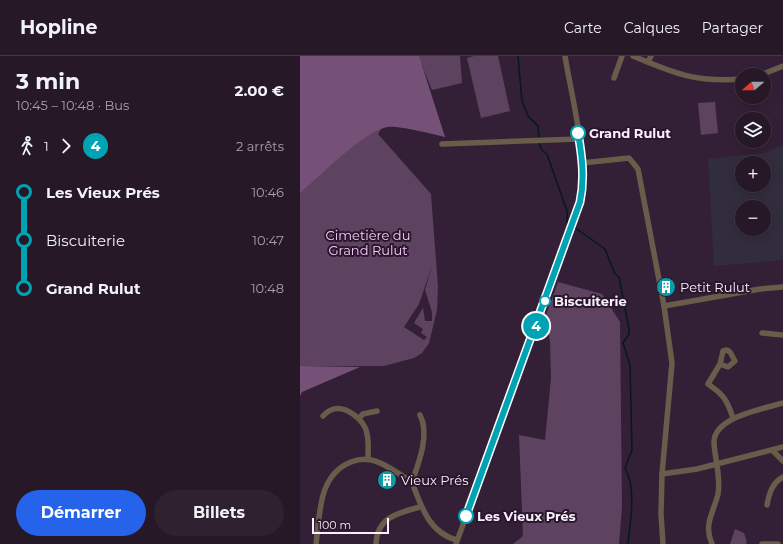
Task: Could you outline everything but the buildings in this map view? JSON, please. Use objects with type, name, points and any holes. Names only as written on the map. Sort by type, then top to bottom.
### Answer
[{"type":"street","points":[[614,78],[622,56]]},
{"type":"street","points":[[632,56],[680,75],[701,80],[735,80]]},
{"type":"street","points":[[648,62],[651,56]]},
{"type":"street","points":[[420,415],[424,422],[424,433],[417,469],[412,482],[420,507],[437,530],[456,542],[580,202],[583,190],[582,163],[567,57]]},
{"type":"street","points":[[771,71],[783,66]]},
{"type":"street","points":[[442,144],[579,139]]},
{"type":"street","points":[[582,163],[629,158],[638,169],[664,306],[672,363],[662,474],[661,514],[663,544]]},
{"type":"street","points":[[664,306],[760,289],[783,288]]},
{"type":"street","points":[[762,333],[783,335]]},
{"type":"street","points":[[720,364],[708,384],[722,394],[727,400],[733,418]]},
{"type":"street","points":[[712,544],[709,533],[710,513],[718,496],[718,464],[714,442],[716,432],[721,426],[733,418],[783,403]]},
{"type":"street","points":[[323,416],[331,410],[340,409],[350,412],[359,418],[367,432],[368,460]]},
{"type":"street","points":[[359,418],[363,414],[377,411]]},
{"type":"street","points":[[662,474],[718,464],[783,447]]},
{"type":"street","points":[[772,450],[783,461]]},
{"type":"street","points":[[316,544],[324,489],[328,479],[344,465],[360,459],[376,461],[412,482]]},
{"type":"street","points":[[767,505],[769,494],[775,484],[783,478]]},
{"type":"street","points":[[376,544],[378,530],[385,520],[396,513],[420,507]]},
{"type":"street","points":[[762,544],[778,544]]},
{"type":"shaded area","points":[[300,56],[419,56],[445,137],[399,127],[387,127],[366,137],[354,146],[300,193]]},
{"type":"shaded area","points":[[783,145],[783,260],[714,266],[708,159],[735,156],[735,192],[771,192],[771,156],[736,156],[765,153]]},
{"type":"shaded area","points":[[300,366],[360,367],[302,392],[300,396]]},
{"type":"green space","name":"Cimetière du Grand Rulut","points":[[300,56],[460,56],[462,83],[432,90],[421,63],[378,134],[431,194],[438,287],[437,310],[429,343],[422,353],[414,358],[384,366],[300,366]],"holes":[[[432,266],[425,290],[432,312],[432,321],[425,321],[423,308],[414,323],[423,329],[421,333],[427,337],[424,340],[404,327],[419,304]]]},
{"type":"green space","points":[[474,56],[498,56],[510,111],[481,118],[467,58]]},
{"type":"green space","points":[[715,102],[718,133],[701,135],[698,103]]},
{"type":"green space","points":[[558,282],[602,294],[620,322],[622,507],[619,544],[513,544],[523,536],[519,435],[545,440],[551,378],[550,342],[546,315]]},
{"type":"green space","points":[[735,529],[744,533],[747,542],[746,544],[730,544]]},
{"type":"waterway","points":[[518,56],[522,101],[528,116],[538,126],[539,137]]},
{"type":"waterway","points":[[539,144],[542,150],[547,154],[567,211],[567,222],[569,225]]},
{"type":"waterway","points":[[574,227],[605,249],[615,274],[619,277],[629,329],[629,334],[623,343],[630,365],[632,450],[625,468],[629,477],[632,495],[628,544]]},
{"type":"bus line","name":"4","points":[[466,516],[580,202],[583,190],[582,163],[578,133]]},
{"type":"place","name":"Grand Rulut","points":[[578,133]]},
{"type":"place","name":"Petit Rulut","points":[[666,287]]},
{"type":"place","name":"Biscuiterie","points":[[545,301]]},
{"type":"place","name":"Vieux Prés","points":[[387,480]]},
{"type":"place","name":"Les Vieux Prés","points":[[466,516]]}]
